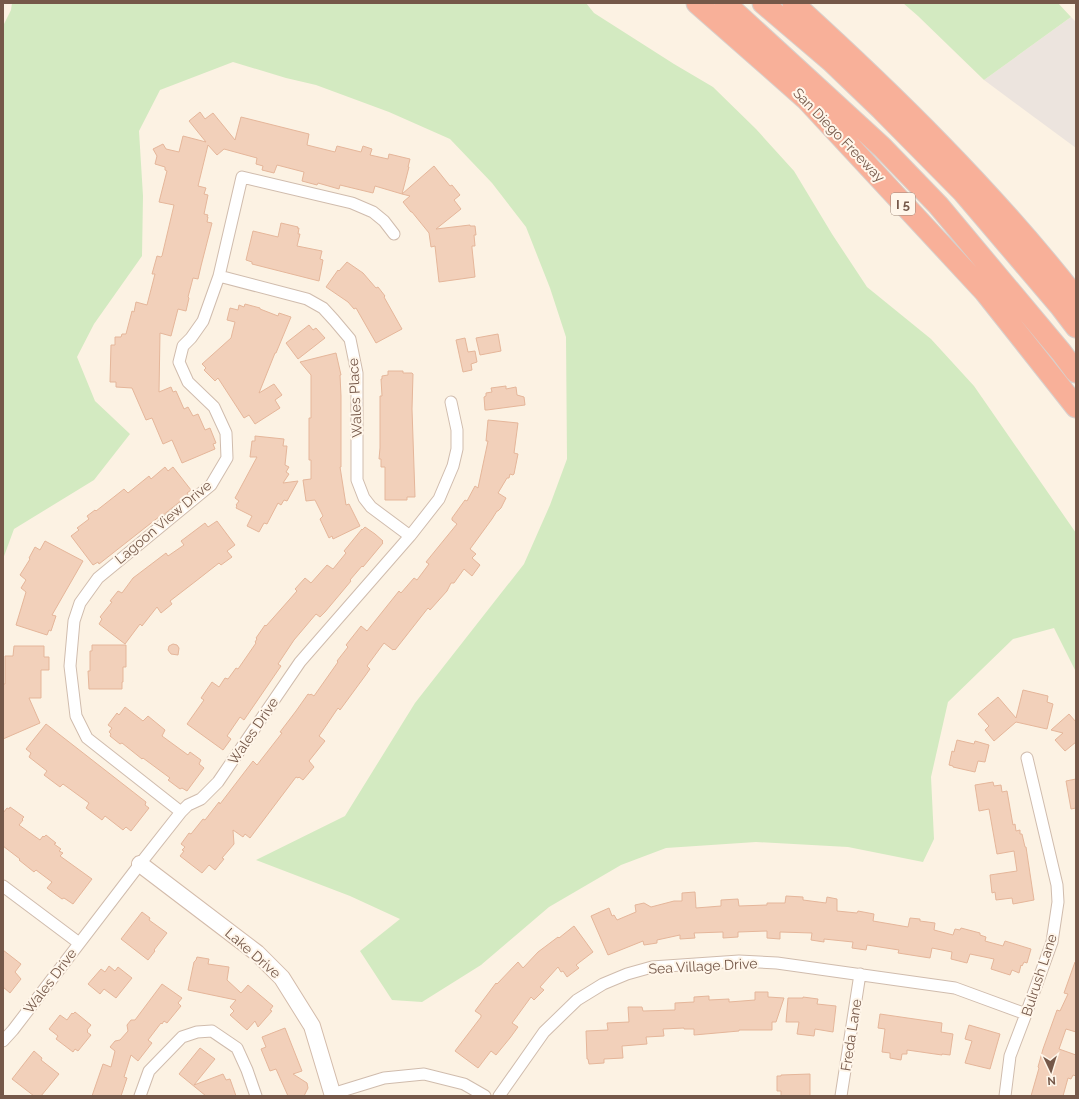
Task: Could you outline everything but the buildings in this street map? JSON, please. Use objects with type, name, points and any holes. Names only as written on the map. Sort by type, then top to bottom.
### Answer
[{"type":"highway","name":"San Diego Freeway","points":[[698,3],[806,98],[985,292],[1076,407]]},
{"type":"highway","points":[[725,3],[882,147],[938,205],[1076,372]]},
{"type":"highway","points":[[763,3],[831,61],[881,109],[957,187],[1028,268],[1076,327]]},
{"type":"highway","points":[[793,3],[839,45],[942,146],[1004,213],[1076,298]]},
{"type":"street","name":"Lagoon View Drive","points":[[181,812],[87,738],[76,716],[70,666],[74,621],[80,603],[98,578],[212,485],[226,458],[226,433],[214,407],[188,382],[179,362],[183,346],[191,338],[203,321],[219,276],[242,177],[352,203],[373,212],[384,221],[394,234]]},
{"type":"street","name":"Wales Place","points":[[219,276],[307,299],[323,308],[350,339],[356,373],[358,480],[364,498],[371,507],[410,536]]},
{"type":"street","name":"Wales Drive","points":[[3,1041],[181,812],[188,805],[201,799],[218,782],[300,662],[410,536],[438,499],[453,466],[457,449],[457,430],[451,402]]},
{"type":"street","name":"Bulrush Lane","points":[[1005,1096],[1010,1056],[1052,942],[1058,902],[1057,885],[1027,758]]},
{"type":"street","name":"Lake Drive","points":[[140,864],[257,953],[282,978],[312,1026],[333,1095]]},
{"type":"street","points":[[3,886],[79,943]]},
{"type":"street","name":"Sea Village Drive","points":[[499,1096],[544,1032],[577,1000],[603,984],[627,974],[652,967],[739,961],[777,963],[955,988],[1026,1014]]},
{"type":"street","name":"Freda Lane","points":[[841,1096],[860,974]]},
{"type":"street","points":[[140,1096],[149,1071],[182,1037],[197,1032],[212,1031],[237,1048],[247,1070],[256,1096]]},
{"type":"street","points":[[333,1095],[384,1078],[424,1074],[464,1084],[485,1096]]},
{"type":"shaded area","points":[[1071,17],[1076,22],[1076,148],[984,80]]},
{"type":"green space","points":[[12,3],[586,3],[594,13],[713,87],[756,129],[794,171],[832,234],[867,287],[931,339],[974,386],[1076,533],[1076,672],[1054,628],[1013,639],[948,702],[931,777],[934,839],[923,862],[848,847],[756,842],[666,848],[621,865],[549,907],[481,965],[422,1002],[392,1000],[360,951],[400,919],[350,896],[256,860],[345,816],[415,703],[524,564],[550,505],[567,459],[566,337],[550,288],[526,227],[492,183],[450,139],[389,112],[316,85],[286,78],[233,62],[160,90],[139,131],[143,196],[142,256],[94,324],[77,357],[95,401],[130,434],[94,480],[14,529],[3,559],[3,26],[11,10]]},
{"type":"green space","points":[[903,3],[1058,3],[1071,17],[984,80]]}]
